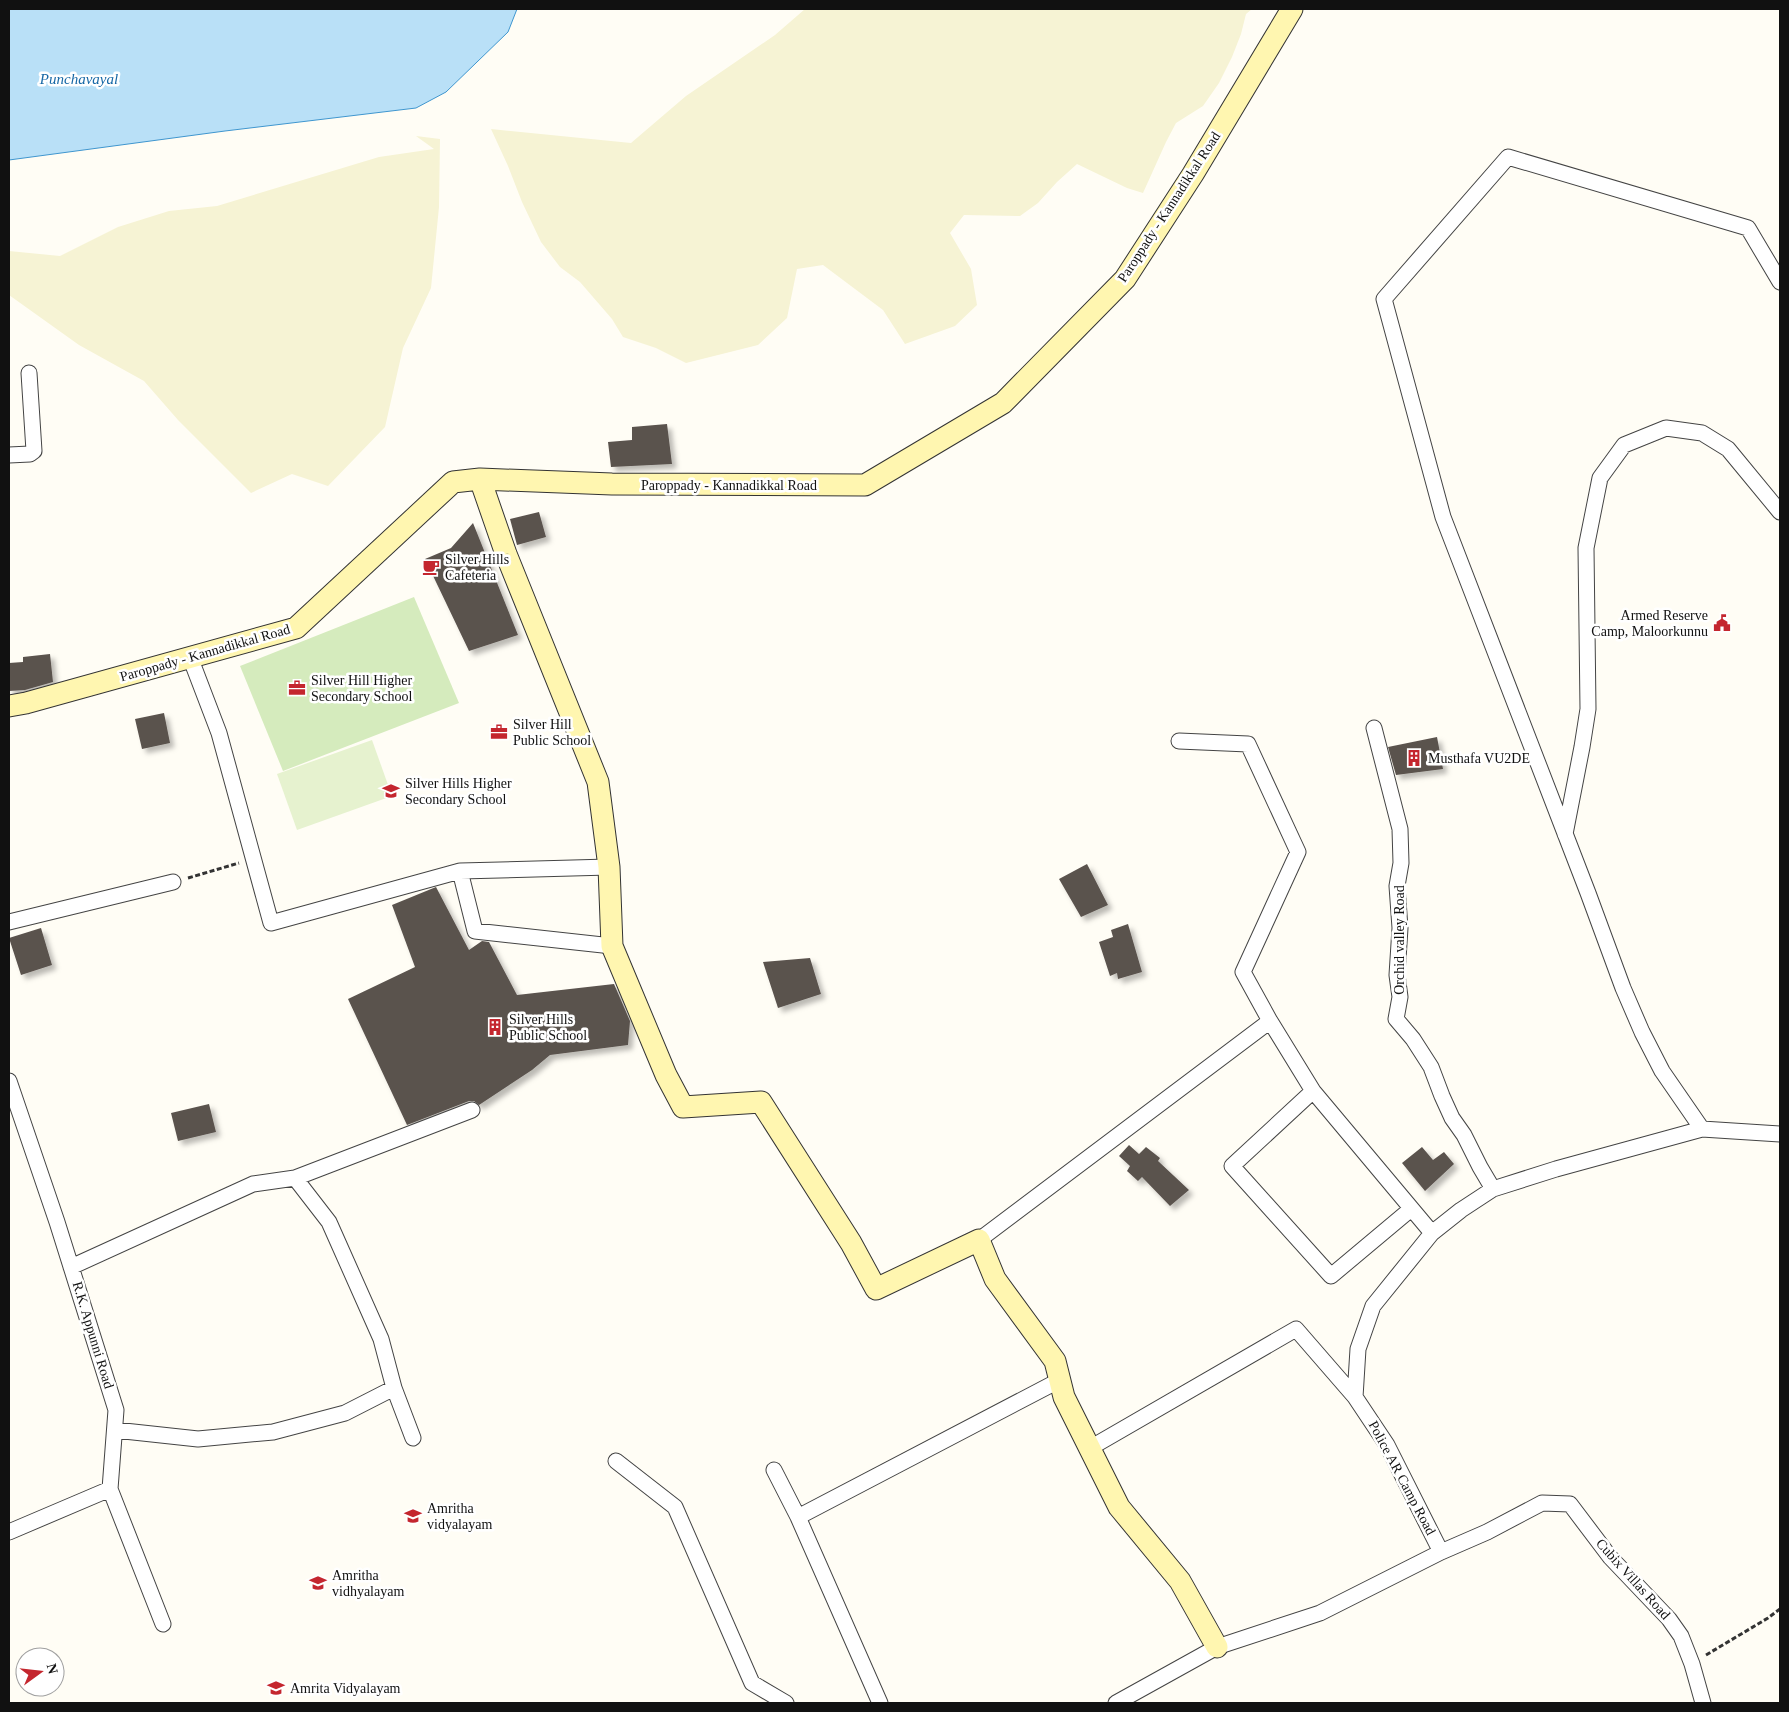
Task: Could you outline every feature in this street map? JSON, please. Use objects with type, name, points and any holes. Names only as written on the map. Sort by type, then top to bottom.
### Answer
[{"type":"main road","name":"Paroppady - Kannadikkal Road","points":[[9,706],[26,703],[296,628],[453,482],[480,479],[612,484],[865,486],[1003,403],[1125,280],[1193,174],[1292,9]]},
{"type":"main road","points":[[480,479],[506,554],[598,782],[609,867],[612,946],[666,1075],[683,1107],[761,1102],[850,1243],[876,1289],[979,1240],[995,1280],[1055,1361],[1064,1397],[1118,1508],[1180,1581],[1217,1647]]},
{"type":"street","points":[[1702,1129],[1662,1071],[1642,1032],[1623,988],[1443,517],[1384,299],[1508,157],[1748,228],[1780,282]]},
{"type":"street","points":[[9,455],[30,454],[34,451],[30,373]]},
{"type":"street","points":[[1565,834],[1588,709],[1586,548],[1600,478],[1624,445],[1666,428],[1702,433],[1728,448],[1780,512]]},
{"type":"street","points":[[190,657],[219,733],[271,923],[460,871],[609,867]]},
{"type":"street","name":"Orchid valley Road","points":[[1374,728],[1400,829],[1401,863],[1397,886],[1400,928],[1397,975],[1400,996],[1396,1019],[1413,1039],[1431,1067],[1452,1118],[1464,1135],[1493,1189]]},
{"type":"street","points":[[1180,741],[1248,744],[1298,852],[1243,972],[1270,1021],[1313,1091],[1432,1233]]},
{"type":"street","points":[[460,871],[474,931],[612,946]]},
{"type":"street","points":[[9,922],[173,882]]},
{"type":"street","points":[[979,1240],[1270,1021]]},
{"type":"street","name":"R.K. Appunni Road","points":[[9,1081],[116,1410],[110,1489]]},
{"type":"street","points":[[1313,1091],[1232,1166],[1331,1276],[1411,1209]]},
{"type":"street","points":[[71,1267],[253,1184],[295,1178],[472,1110]]},
{"type":"street","points":[[1355,1397],[1358,1349],[1373,1306],[1432,1233],[1461,1210],[1493,1189],[1556,1169],[1702,1129],[1780,1134]]},
{"type":"street","points":[[295,1178],[330,1222],[381,1339],[394,1388],[413,1438]]},
{"type":"street","name":"Police AR Camp Road","points":[[1090,1448],[1296,1328],[1355,1397],[1387,1445],[1441,1552],[1320,1613],[1217,1647],[1116,1703]]},
{"type":"street","points":[[798,1517],[1060,1380]]},
{"type":"street","points":[[115,1430],[198,1439],[273,1432],[345,1413],[394,1388]]},
{"type":"street","points":[[616,1460],[675,1507],[752,1683],[786,1703]]},
{"type":"street","points":[[774,1470],[798,1517],[880,1703]]},
{"type":"street","points":[[9,1532],[110,1489],[163,1624]]},
{"type":"street","name":"Cubix Villas Road","points":[[1441,1552],[1487,1532],[1542,1503],[1570,1504],[1610,1557],[1669,1619],[1681,1636],[1692,1664]]},
{"type":"street","points":[[1692,1664],[1703,1703]]},
{"type":"path","points":[[173,882],[253,858]]},
{"type":"path","points":[[1692,1664],[1780,1609]]},
{"type":"shaded area","points":[[805,9],[1252,9],[1246,14],[1232,57],[1219,83],[1203,106],[1176,123],[1143,193],[1127,188],[1077,164],[1038,203],[1020,216],[964,215],[950,233],[971,269],[977,305],[955,326],[905,344],[883,310],[823,265],[797,269],[787,318],[758,345],[686,363],[656,348],[623,337],[612,319],[580,282],[560,267],[541,242],[491,129],[631,143],[686,96],[775,35]]},
{"type":"shaded area","points":[[416,136],[440,139],[439,207],[431,288],[403,348],[385,427],[328,486],[292,474],[251,493],[178,420],[144,381],[79,345],[9,295],[9,251],[60,256],[118,227],[169,211],[217,206],[379,157],[434,149]]},
{"type":"green space","points":[[414,597],[459,703],[283,771],[240,666]]},
{"type":"green space","points":[[372,740],[392,796],[297,830],[277,774]]},
{"type":"water","name":"Punchavayal","points":[[9,9],[517,9],[508,32],[446,92],[416,108],[9,160]]},
{"type":"building","points":[[667,424],[672,464],[611,467],[608,442],[632,440],[632,427]]},
{"type":"building","points":[[539,512],[546,537],[517,545],[510,519]]},
{"type":"building","points":[[473,523],[518,635],[469,651],[425,559],[451,548]]},
{"type":"building","points":[[50,654],[53,682],[25,690],[9,691],[9,663],[23,662],[23,657]]},
{"type":"building","points":[[164,713],[170,743],[142,749],[135,719]]},
{"type":"building","name":"Musthafa VU2DE","points":[[1437,737],[1443,769],[1396,775],[1388,747]]},
{"type":"building","points":[[1087,864],[1108,905],[1081,917],[1059,879]]},
{"type":"building","name":"Silver Hills Public School","points":[[436,887],[469,950],[482,941],[489,942],[517,995],[614,984],[630,1021],[628,1045],[550,1055],[532,1070],[479,1105],[474,1101],[469,1101],[407,1125],[348,999],[415,967],[392,905]]},
{"type":"building","points":[[1128,924],[1142,972],[1118,979],[1117,973],[1110,976],[1099,942],[1113,937],[1111,930]]},
{"type":"building","points":[[41,928],[52,965],[21,975],[9,938]]},
{"type":"building","points":[[810,958],[821,994],[778,1008],[763,962]]},
{"type":"building","points":[[209,1104],[216,1132],[178,1141],[171,1113]]},
{"type":"building","points":[[1129,1145],[1139,1154],[1146,1147],[1160,1158],[1158,1161],[1189,1190],[1170,1206],[1142,1177],[1138,1181],[1127,1171],[1130,1166],[1119,1156]]},
{"type":"building","points":[[1422,1147],[1433,1160],[1444,1152],[1454,1164],[1425,1191],[1402,1163]]},
{"type":"place","name":"Silver Hills Cafeteria","points":[[431,567]]},
{"type":"place","name":"Armed Reserve Camp, Maloorkunnu","points":[[1722,623]]},
{"type":"place","name":"Silver Hill Higher Secondary School","points":[[297,688]]},
{"type":"place","name":"Silver Hill Public School","points":[[499,732]]},
{"type":"place","name":"Musthafa VU2DE","points":[[1414,758]]},
{"type":"place","name":"Silver Hills Higher Secondary School","points":[[391,791]]},
{"type":"place","name":"Silver Hills Public School","points":[[495,1027]]},
{"type":"place","name":"Amritha vidyalayam","points":[[413,1516]]},
{"type":"place","name":"Amritha vidhyalayam","points":[[318,1583]]},
{"type":"place","name":"Amrita Vidyalayam","points":[[276,1688]]}]
